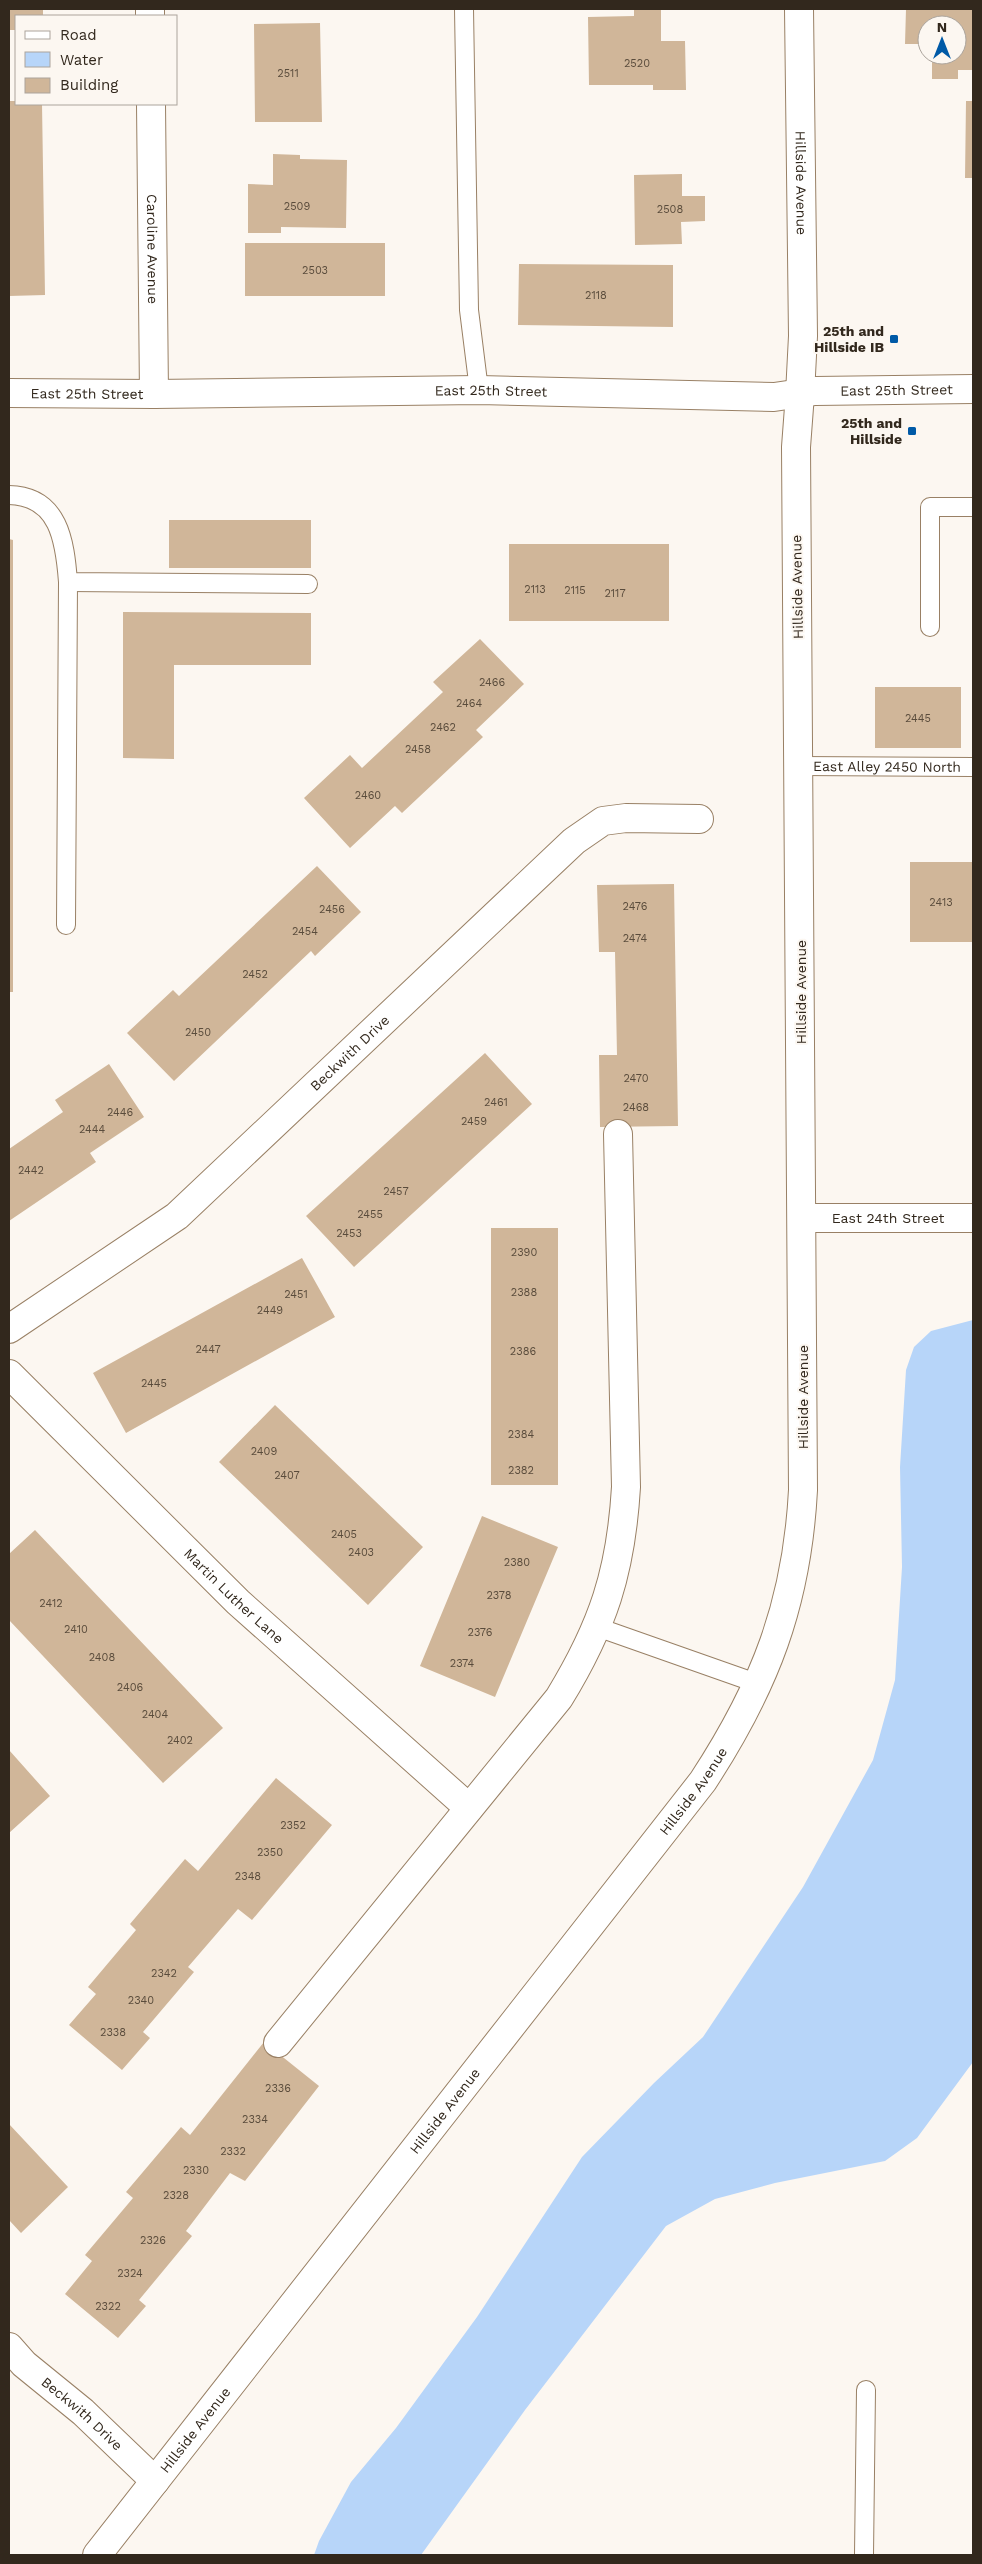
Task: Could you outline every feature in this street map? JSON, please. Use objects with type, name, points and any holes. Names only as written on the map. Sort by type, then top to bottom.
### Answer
[{"type":"street","name":"Hillside Avenue","points":[[97,2555],[703,1782],[732,1738],[759,1684],[785,1610],[801,1526],[803,1490],[803,1218],[796,447],[803,336],[799,9]]},
{"type":"street","name":"Caroline Avenue","points":[[151,105],[154,394]]},
{"type":"street","name":"East 25th Street","points":[[9,393],[154,394],[478,390],[746,397],[835,390],[973,390]]},
{"type":"street","name":"Beckwith Drive","points":[[9,1329],[177,1216],[574,841],[603,821],[626,818],[700,819]]},
{"type":"street","points":[[278,2043],[559,1698],[580,1663],[597,1627],[616,1571],[622,1542],[626,1487],[618,1134]]},
{"type":"street","name":"East 24th Street","points":[[803,1218],[973,1218]]},
{"type":"street","name":"Martin Luther Lane","points":[[9,1374],[238,1602],[469,1808]]},
{"type":"street","name":"Beckwith Drive","points":[[9,2347],[24,2364],[83,2412],[155,2481]]},
{"type":"lane","points":[[464,9],[469,310],[478,390]]},
{"type":"lane","points":[[9,495],[26,496],[52,513],[66,547],[68,582],[66,925]]},
{"type":"lane","points":[[930,627],[930,507],[973,507]]},
{"type":"lane","points":[[68,582],[308,584]]},
{"type":"lane","name":"East Alley 2450 North","points":[[799,766],[973,767]]},
{"type":"lane","points":[[597,1627],[759,1684]]},
{"type":"lane","points":[[864,2555],[866,2390]]},
{"type":"water","points":[[973,1320],[973,2062],[917,2138],[885,2161],[775,2183],[715,2199],[666,2226],[525,2410],[421,2555],[314,2555],[319,2541],[351,2482],[396,2428],[477,2317],[582,2157],[654,2083],[703,2037],[803,1887],[873,1760],[895,1680],[902,1567],[900,1467],[906,1370],[914,1347],[931,1331]]},
{"type":"building","points":[[9,9],[43,9],[43,15],[15,15],[15,30],[9,30]]},
{"type":"building","points":[[634,9],[661,9],[661,41],[685,41],[686,90],[653,90],[653,85],[589,85],[588,17],[634,16]]},
{"type":"building","points":[[906,9],[973,9],[973,70],[958,70],[958,79],[932,79],[932,65],[967,65],[967,15],[917,15],[917,44],[905,44]]},
{"type":"building","points":[[320,23],[322,122],[255,122],[254,24]]},
{"type":"building","points":[[9,101],[15,101],[15,105],[42,105],[45,295],[9,296]]},
{"type":"building","points":[[966,101],[973,101],[973,178],[965,178]]},
{"type":"building","points":[[273,154],[300,155],[300,159],[347,160],[346,228],[281,227],[281,233],[248,233],[248,184],[273,185]]},
{"type":"building","points":[[682,174],[682,196],[705,196],[705,221],[681,222],[682,244],[635,245],[634,175]]},
{"type":"building","points":[[245,243],[385,243],[385,296],[245,296]]},
{"type":"building","points":[[519,264],[673,265],[673,327],[518,325]]},
{"type":"building","points":[[169,520],[311,520],[311,568],[169,568]]},
{"type":"building","points":[[9,539],[13,540],[13,992],[9,992]]},
{"type":"building","points":[[509,544],[669,544],[669,621],[509,621]]},
{"type":"building","points":[[123,612],[311,613],[311,665],[174,665],[174,759],[123,758]]},
{"type":"building","points":[[480,639],[524,684],[476,730],[483,737],[402,813],[395,806],[350,848],[304,798],[350,755],[362,768],[443,692],[433,682]]},
{"type":"building","points":[[875,687],[961,687],[961,748],[875,748]]},
{"type":"building","points":[[910,862],[973,862],[973,942],[910,942]]},
{"type":"building","points":[[317,866],[361,912],[315,956],[311,951],[174,1081],[127,1033],[173,990],[179,996]]},
{"type":"building","points":[[674,884],[678,1126],[600,1127],[599,1055],[617,1055],[615,952],[599,952],[597,885]]},
{"type":"building","points":[[485,1053],[532,1104],[354,1267],[306,1216]]},
{"type":"building","points":[[109,1064],[144,1117],[90,1153],[96,1162],[9,1221],[9,1149],[63,1112],[55,1100]]},
{"type":"building","points":[[491,1228],[558,1228],[558,1485],[491,1485]]},
{"type":"building","points":[[302,1258],[335,1317],[126,1433],[93,1373]]},
{"type":"building","points":[[275,1405],[423,1547],[368,1605],[219,1462]]},
{"type":"building","points":[[482,1516],[558,1547],[495,1697],[420,1666]]},
{"type":"building","points":[[35,1530],[223,1728],[163,1783],[9,1620],[9,1554]]},
{"type":"building","points":[[9,1750],[50,1796],[9,1833]]},
{"type":"building","points":[[276,1778],[332,1825],[252,1920],[238,1909],[188,1967],[194,1972],[143,2032],[150,2038],[122,2070],[69,2025],[96,1994],[88,1987],[136,1930],[130,1924],[185,1859],[198,1871]]},
{"type":"building","points":[[264,2042],[319,2086],[245,2181],[230,2173],[186,2231],[192,2236],[139,2300],[146,2306],[118,2338],[65,2294],[92,2261],[85,2255],[133,2198],[126,2192],[181,2127],[190,2135]]},
{"type":"building","points":[[9,2124],[68,2187],[21,2233],[9,2220]]},
{"type":"place","name":"25th and Hillside IB","points":[[894,339]]},
{"type":"place","name":"25th and Hillside","points":[[912,431]]}]
